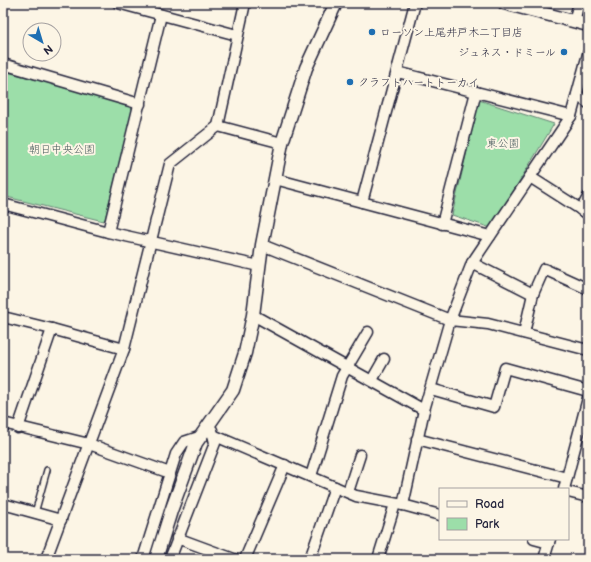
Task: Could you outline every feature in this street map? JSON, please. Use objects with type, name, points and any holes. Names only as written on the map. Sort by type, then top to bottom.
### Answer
[{"type":"street","points":[[118,3],[237,35]]},
{"type":"street","points":[[46,559],[124,349],[170,164],[218,126],[245,3]]},
{"type":"street","points":[[156,559],[171,511],[196,443],[208,432],[233,390],[245,352],[253,315],[262,245],[282,143],[306,68],[336,3]]},
{"type":"street","points":[[362,202],[415,3]]},
{"type":"street","points":[[504,3],[588,25]]},
{"type":"street","points":[[574,21],[578,3]]},
{"type":"street","points":[[108,232],[161,15]]},
{"type":"street","points":[[378,559],[399,504],[450,320],[472,263],[571,116],[586,72],[588,54]]},
{"type":"street","points":[[3,64],[140,104]]},
{"type":"street","points":[[397,72],[571,116]]},
{"type":"street","points":[[442,224],[476,92]]},
{"type":"street","points":[[577,95],[588,103]]},
{"type":"street","points":[[218,126],[282,143]]},
{"type":"street","points":[[530,177],[584,212],[588,197]]},
{"type":"street","points":[[275,179],[490,236]]},
{"type":"street","points":[[3,204],[108,232],[259,266]]},
{"type":"street","points":[[262,245],[450,320],[488,324],[588,350]]},
{"type":"street","points":[[472,263],[533,294]]},
{"type":"street","points":[[524,333],[533,294],[544,269],[588,289]]},
{"type":"street","points":[[253,315],[424,410]]},
{"type":"street","points":[[3,317],[124,349]]},
{"type":"street","points":[[18,428],[52,329]]},
{"type":"street","points":[[311,476],[342,376],[368,332]]},
{"type":"street","points":[[372,380],[384,358]]},
{"type":"street","points":[[431,389],[494,407],[505,368],[588,391]]},
{"type":"street","points":[[564,488],[587,404]]},
{"type":"street","points":[[3,423],[18,428],[89,444],[170,473]]},
{"type":"street","points":[[170,559],[215,443],[208,432]]},
{"type":"street","points":[[143,559],[176,454],[184,442],[208,432],[356,496],[399,504],[439,515]]},
{"type":"street","points":[[417,439],[567,478]]},
{"type":"street","points":[[348,492],[360,454]]},
{"type":"street","points":[[245,559],[285,465]]},
{"type":"street","points":[[310,559],[335,486]]},
{"type":"street","points":[[569,492],[588,497]]},
{"type":"street","points":[[3,504],[61,520]]},
{"type":"street","points":[[177,538],[234,559]]},
{"type":"street","points":[[544,559],[549,541]]},
{"type":"lane","points":[[35,513],[47,470]]},
{"type":"green space","name":"朝日中央公園","points":[[3,71],[130,104],[133,109],[105,219],[103,221],[3,196]]},
{"type":"green space","name":"東公園","points":[[479,100],[554,124],[491,228],[452,215]]},
{"type":"place","name":"ローソン上尾井戸木二丁目店","points":[[372,32]]},
{"type":"place","name":"ジュネス・ドミール","points":[[564,52]]},
{"type":"place","name":"クラフトハートトーカイ","points":[[350,82]]}]
